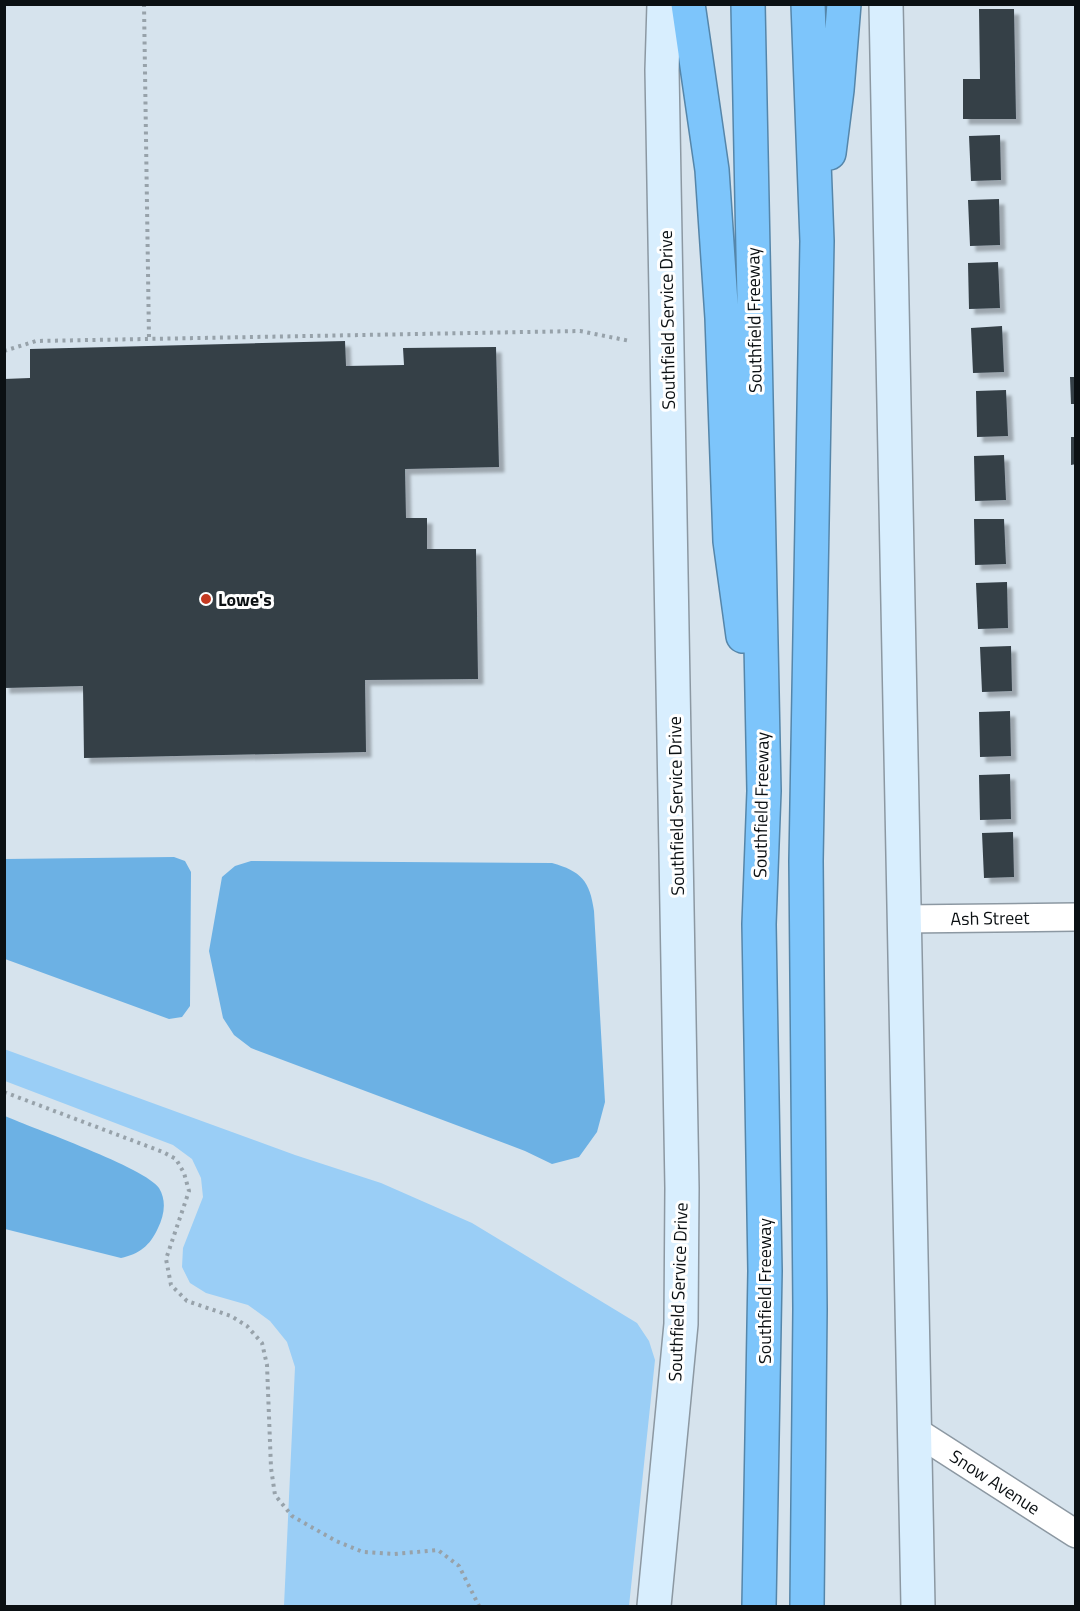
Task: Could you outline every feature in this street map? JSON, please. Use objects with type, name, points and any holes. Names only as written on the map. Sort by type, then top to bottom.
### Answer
[{"type":"highway","points":[[688,4],[712,170],[722,318],[730,542],[764,791]]},
{"type":"highway","name":"Southfield Freeway","points":[[748,4],[764,791],[759,924],[765,1271],[759,1606]]},
{"type":"highway","points":[[807,1606],[810,1309],[806,861],[817,241],[808,4]]},
{"type":"highway","points":[[817,241],[837,90],[844,4]]},
{"type":"main road","name":"Southfield Service Drive","points":[[654,1606],[681,1324],[682,1188],[662,70],[664,4]]},
{"type":"main road","points":[[886,4],[918,1606]]},
{"type":"street","name":"Ash Street","points":[[904,919],[1076,917]]},
{"type":"street","name":"Snow Avenue","points":[[914,1430],[1076,1534]]},
{"type":"path","points":[[144,4],[149,339]]},
{"type":"path","points":[[4,351],[36,341],[580,331],[630,341]]},
{"type":"path","points":[[4,1092],[163,1152],[176,1159],[184,1173],[189,1191],[166,1259],[171,1285],[187,1301],[231,1316],[247,1326],[261,1343],[267,1365],[275,1495],[292,1516],[336,1541],[363,1552],[394,1554],[438,1550],[459,1566],[479,1606]]},
{"type":"shaded area","points":[[174,857],[185,861],[191,872],[190,1006],[182,1017],[169,1019],[5,959],[5,859]]},
{"type":"shaded area","points":[[251,861],[552,863],[577,874],[587,885],[594,911],[605,1102],[597,1132],[579,1157],[552,1164],[525,1151],[251,1048],[234,1035],[223,1018],[209,951],[222,877],[235,866]]},
{"type":"shaded area","points":[[4,1049],[295,1155],[381,1183],[472,1223],[637,1323],[649,1341],[655,1360],[629,1606],[284,1606],[295,1367],[287,1342],[270,1321],[248,1305],[206,1293],[190,1283],[182,1267],[183,1248],[203,1197],[201,1178],[192,1159],[173,1145],[5,1081]]},
{"type":"shaded area","points":[[5,1116],[112,1160],[150,1180],[159,1188],[164,1208],[160,1223],[148,1244],[139,1251],[121,1258],[5,1229]]},
{"type":"building","points":[[979,9],[1014,9],[1016,119],[963,119],[963,79],[980,79]]},
{"type":"building","points":[[1000,135],[1001,180],[971,181],[969,136]]},
{"type":"building","points":[[999,199],[1000,245],[970,246],[968,200]]},
{"type":"building","points":[[998,262],[1000,308],[969,309],[968,263]]},
{"type":"building","points":[[1002,326],[1004,372],[973,373],[971,328]]},
{"type":"building","name":"Lowe's","points":[[345,341],[346,366],[404,365],[403,348],[496,347],[499,467],[405,469],[406,518],[427,518],[427,549],[476,549],[478,679],[365,680],[366,752],[84,758],[83,686],[4,688],[4,379],[30,378],[30,349]]},
{"type":"building","points":[[1070,377],[1076,377],[1076,404],[1071,404]]},
{"type":"building","points":[[1006,390],[1008,436],[977,437],[976,391]]},
{"type":"building","points":[[1071,437],[1076,437],[1076,464],[1071,465]]},
{"type":"building","points":[[1004,455],[1006,500],[975,501],[974,456]]},
{"type":"building","points":[[974,519],[1004,519],[1006,564],[975,565]]},
{"type":"building","points":[[1007,582],[1008,628],[978,629],[976,583]]},
{"type":"building","points":[[1011,646],[1012,691],[982,692],[980,647]]},
{"type":"building","points":[[1010,711],[1011,756],[980,757],[979,712]]},
{"type":"building","points":[[1010,774],[1011,819],[980,820],[979,775]]},
{"type":"building","points":[[1013,832],[1014,877],[984,878],[982,833]]},
{"type":"place","name":"Lowe's","points":[[206,599]]}]
